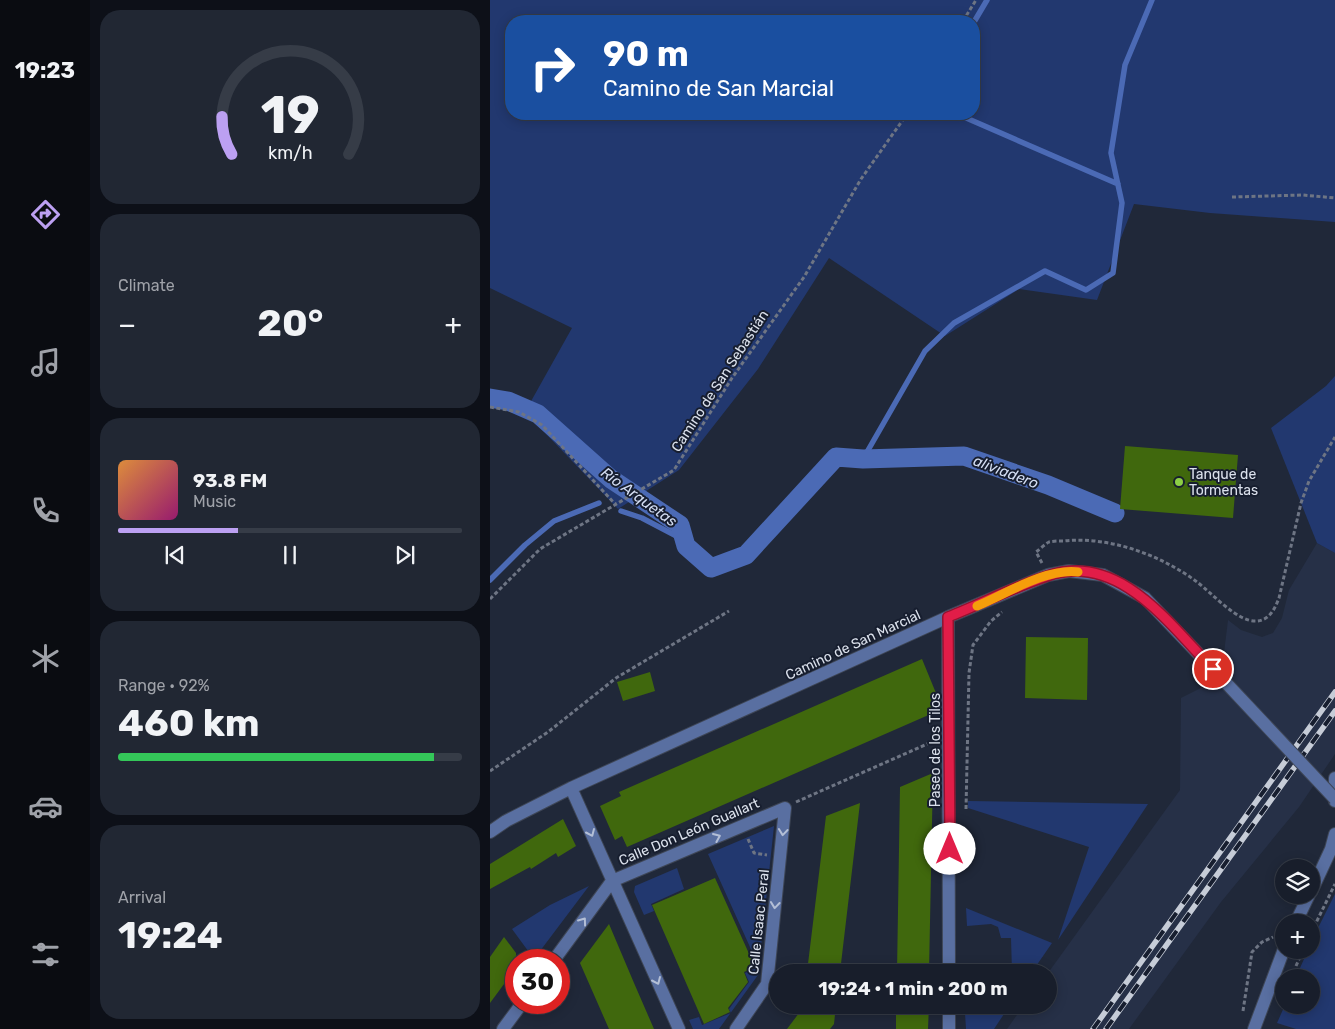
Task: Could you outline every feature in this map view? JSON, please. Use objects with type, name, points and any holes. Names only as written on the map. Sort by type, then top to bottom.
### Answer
[{"type":"street","name":"Camino de San Marcial","points":[[490,832],[506,821],[571,788],[948,617],[1048,575],[1070,571],[1103,575],[1132,589],[1145,598],[1335,800]]},
{"type":"street","name":"Paseo de los Tilos","points":[[948,617],[950,964]]},
{"type":"street","points":[[1335,778],[1335,800]]},
{"type":"street","points":[[571,788],[679,1029]]},
{"type":"street","name":"Calle Don León Guallart","points":[[562,949],[612,881],[791,809]]},
{"type":"street","name":"Calle Isaac Peral","points":[[736,1029],[767,984],[791,809]]},
{"type":"street","points":[[1320,873],[1331,849],[1335,834]]},
{"type":"street","points":[[1254,1029],[1280,959]]},
{"type":"street","points":[[503,1029],[514,1014]]},
{"type":"street","points":[[949,1014],[949,1029]]},
{"type":"path","points":[[967,15],[976,0]]},
{"type":"path","name":"Camino de San Sebastián","points":[[490,599],[540,549],[674,470],[732,378],[804,277],[861,179],[903,120]]},
{"type":"path","points":[[1232,198],[1303,195],[1335,198]]},
{"type":"path","points":[[490,407],[519,412],[542,425],[616,505]]},
{"type":"path","points":[[1048,575],[1036,552],[1049,542],[1080,539],[1100,541],[1162,562],[1196,581],[1234,613],[1256,622],[1266,619],[1274,611],[1279,598],[1301,503],[1309,481],[1335,437]]},
{"type":"path","points":[[966,811],[969,673],[973,645],[991,621],[1006,608]]},
{"type":"path","points":[[490,771],[548,732],[616,678],[729,610]]},
{"type":"path","points":[[791,809],[793,803],[935,740]]},
{"type":"path","points":[[746,835],[754,853],[773,856]]},
{"type":"path","points":[[1320,915],[1335,884]]},
{"type":"path","points":[[1242,1019],[1252,952],[1262,942],[1275,936]]},
{"type":"shaded area","points":[[490,0],[1335,0],[1335,222],[1210,213],[1134,204],[1097,300],[1019,289],[945,336],[829,258],[758,369],[679,470],[618,509],[525,412],[572,328],[490,288]]},
{"type":"shaded area","points":[[1335,376],[1335,553],[1317,543],[1271,428],[1326,386]]},
{"type":"shaded area","points":[[1317,543],[1335,553],[1335,754],[1299,807],[1221,902],[1129,1029],[1007,1029],[1018,1014],[1057,1014],[1057,964],[1054,964],[1180,790],[1181,698],[1221,678],[1228,620],[1241,630],[1262,637],[1273,633],[1282,618],[1289,590]]},
{"type":"shaded area","points":[[968,801],[1148,804],[1058,940],[1089,847],[968,808]]},
{"type":"shaded area","points":[[774,826],[759,967],[708,854]]},
{"type":"shaded area","points":[[677,868],[684,889],[651,904],[654,911],[644,915],[634,892],[635,886]]},
{"type":"shaded area","points":[[589,886],[542,949],[527,949],[512,929],[550,905]]},
{"type":"shaded area","points":[[1335,894],[1335,1029],[1296,1029],[1277,1023],[1281,1014],[1320,1014],[1320,969],[1300,969],[1304,959],[1320,959],[1320,924]]},
{"type":"shaded area","points":[[966,908],[1052,943],[1038,964],[1012,964],[1011,938],[1001,938],[998,927],[991,924],[967,926]]},
{"type":"shaded area","points":[[759,967],[758,975],[731,1013],[729,1009],[749,982],[745,973]]},
{"type":"shaded area","points":[[730,1013],[719,1029],[693,1029],[689,1020],[699,1017],[702,1025]]},
{"type":"shaded area","points":[[965,1014],[1004,1014],[994,1029],[966,1029]]},
{"type":"building","name":"Tanque de Tormentas","points":[[1125,446],[1238,455],[1233,518],[1120,509]]},
{"type":"building","points":[[1026,637],[1088,638],[1087,700],[1025,698]]},
{"type":"building","points":[[922,659],[938,698],[936,698],[940,710],[627,847],[622,836],[615,840],[600,806],[621,796],[619,792]]},
{"type":"building","points":[[650,672],[655,691],[623,701],[617,682]]},
{"type":"building","points":[[933,773],[929,964],[897,964],[900,787]]},
{"type":"building","points":[[860,803],[841,964],[808,964],[826,816]]},
{"type":"building","points":[[563,819],[576,846],[558,857],[556,853],[531,869],[530,867],[490,889],[490,864]]},
{"type":"building","points":[[715,878],[755,967],[744,972],[748,982],[728,1008],[730,1012],[704,1024],[652,905]]},
{"type":"building","points":[[609,924],[654,1029],[609,1029],[580,963]]},
{"type":"building","points":[[504,937],[513,949],[505,949],[505,983],[490,1003],[490,957]]},
{"type":"building","points":[[798,1014],[835,1014],[834,1024],[830,1029],[787,1029]]},
{"type":"building","points":[[896,1014],[929,1014],[928,1029],[896,1029]]},
{"type":"waterway","points":[[978,15],[987,0]]},
{"type":"waterway","points":[[863,459],[925,351],[954,323],[1045,271],[1086,290],[1113,273],[1122,203],[1111,153],[1125,65],[1152,0]]},
{"type":"waterway","points":[[971,120],[1118,184]]},
{"type":"waterway","name":"Río Arquetas","points":[[490,398],[508,401],[538,414],[611,479],[680,525],[686,546],[711,568],[746,555],[836,457],[863,459],[964,456],[1048,485],[1115,513]]},
{"type":"waterway","points":[[490,580],[525,545],[554,521],[599,503]]},
{"type":"waterway","points":[[621,511],[642,518],[684,540]]},
{"type":"railway","points":[[1093,1029],[1335,692]]},
{"type":"railway","points":[[1106,1029],[1335,711]]},
{"type":"slow traffic","points":[[977,606],[1048,575],[1070,571],[1078,572]]},
{"type":"place","name":"Tanque de Tormentas","points":[[1179,482]]},
{"type":"route","points":[[950,849],[950,671],[948,617],[1048,575],[1070,571],[1103,575],[1132,589],[1145,598],[1213,669]]},
{"type":"water label","name":"aliviadero","points":[[1006,472]]}]
